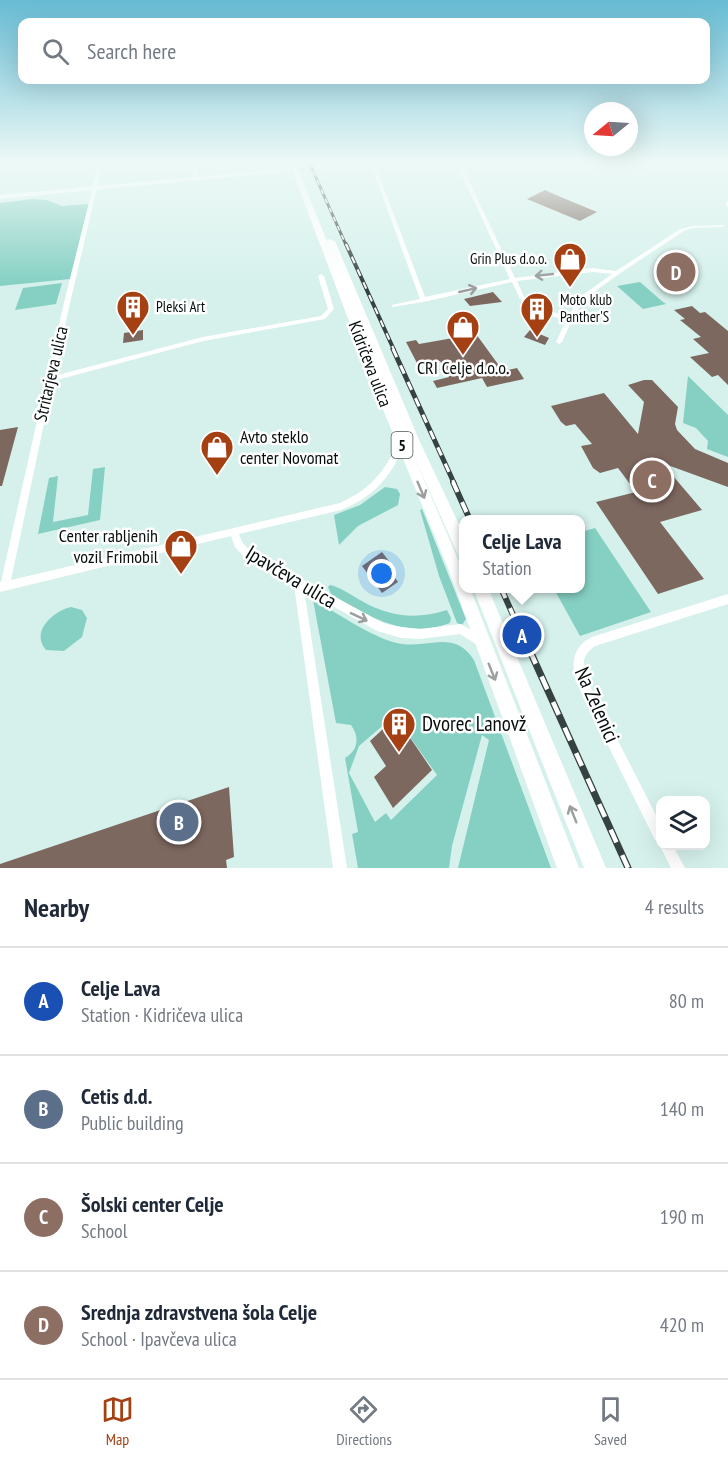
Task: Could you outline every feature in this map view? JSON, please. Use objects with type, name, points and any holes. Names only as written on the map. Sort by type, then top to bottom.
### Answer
[{"type":"main road","name":"Kidričeva ulica","points":[[306,203],[459,580]]},
{"type":"main road","name":"Kidričeva ulica","points":[[316,203],[405,422],[459,541]]},
{"type":"main road","name":"Kidričeva ulica","points":[[464,593],[568,868]]},
{"type":"main road","points":[[482,593],[595,868]]},
{"type":"street","name":"Stritarjeva ulica","points":[[2,586],[92,203]]},
{"type":"street","points":[[386,203],[423,300]]},
{"type":"street","points":[[477,203],[525,302],[569,320]]},
{"type":"street","points":[[558,342],[582,298],[617,273],[682,230],[693,227],[726,226]]},
{"type":"street","points":[[394,306],[512,279],[592,270],[617,273]]},
{"type":"street","points":[[49,380],[171,347],[323,318],[331,309],[321,276]]},
{"type":"street","points":[[234,531],[341,506],[362,497],[386,475],[402,444]]},
{"type":"street","name":"Ipavčeva ulica","points":[[2,586],[234,531],[238,544],[247,554],[309,586],[346,610],[397,633],[420,635],[461,629],[481,642]]},
{"type":"street","points":[[298,580],[340,868]]},
{"type":"street","name":"Na Zelenici","points":[[656,827],[581,679],[577,660],[581,649],[592,642],[728,599]]},
{"type":"street","points":[[668,850],[678,868]]},
{"type":"green space","points":[[0,203],[53,203],[62,206],[89,204],[70,279],[0,286]]},
{"type":"green space","points":[[640,282],[666,304],[643,309],[617,286]]},
{"type":"green space","points":[[62,283],[56,304],[15,310],[23,288]]},
{"type":"green space","points":[[688,376],[728,415],[728,457],[707,449],[708,441],[696,428],[683,423]]},
{"type":"green space","points":[[105,467],[100,520],[38,534],[49,478],[58,476],[53,522],[88,515],[93,469]]},
{"type":"green space","points":[[385,487],[397,489],[400,494],[398,505],[358,526],[339,545],[334,515],[360,505]]},
{"type":"green space","points":[[422,509],[466,619],[462,625],[457,623],[439,576],[420,510]]},
{"type":"green space","points":[[595,528],[651,612],[580,636],[556,593],[585,593],[585,531]]},
{"type":"green space","points":[[330,585],[342,589],[371,606],[392,613],[413,616],[447,610],[451,618],[450,623],[434,628],[418,629],[388,623],[331,594],[328,587]]},
{"type":"green space","points":[[313,600],[387,640],[408,644],[449,642],[466,650],[474,660],[551,868],[458,868],[489,740],[482,735],[452,846],[449,868],[358,868],[352,834],[358,832],[345,758],[355,748],[356,734],[351,725],[336,723]],"holes":[[[395,715],[406,727],[410,737],[437,775],[391,820],[386,813],[375,822],[349,773],[359,746]]]},
{"type":"green space","points":[[71,607],[82,610],[87,618],[82,637],[64,651],[46,650],[41,636],[46,623],[57,613]]},
{"type":"building","points":[[535,203],[575,203],[597,212],[580,221]]},
{"type":"building","points":[[493,292],[502,302],[470,306],[464,299]]},
{"type":"building","points":[[692,306],[700,313],[705,312],[728,331],[728,385],[718,375],[712,377],[690,357],[709,353],[693,339],[701,337],[680,320],[685,319],[674,310]]},
{"type":"building","name":"Pleksi Art","points":[[143,330],[143,340],[123,343],[124,333]]},
{"type":"building","name":"Moto klub Panther'S","points":[[530,330],[549,338],[545,345],[524,337]]},
{"type":"building","name":"CRI Celje d.o.o.","points":[[476,334],[503,371],[517,368],[524,379],[487,387],[482,378],[437,388],[433,381],[449,377],[440,361],[418,365],[406,342],[416,340],[419,344]]},
{"type":"building","points":[[652,380],[678,407],[675,424],[677,430],[695,449],[728,463],[728,487],[662,463],[702,510],[660,522],[704,579],[658,594],[596,502],[636,492],[618,468],[600,473],[593,468],[581,446],[592,444],[575,424],[566,426],[561,422],[551,406],[604,393],[638,434],[644,402],[628,385]]},
{"type":"building","points":[[18,427],[2,486],[0,486],[0,430]]},
{"type":"building","points":[[382,552],[395,569],[391,572],[398,582],[382,593],[362,566]]},
{"type":"building","name":"Dvorec Lanovž","points":[[396,717],[432,770],[393,808],[374,777],[386,766],[370,741]]},
{"type":"building","points":[[229,787],[234,857],[226,860],[227,868],[0,868],[0,864]]},
{"type":"railway","points":[[327,203],[346,245]]},
{"type":"railway","points":[[346,244],[394,350]]},
{"type":"railway","points":[[393,349],[454,483]]},
{"type":"railway","points":[[453,482],[468,515]]},
{"type":"railway","points":[[503,593],[530,653]]},
{"type":"railway","points":[[530,651],[628,868]]},
{"type":"place","name":"Srednja zdravstvena šola Celje","points":[[676,272]]},
{"type":"place","name":"Grin Plus d.o.o.","points":[[570,288]]},
{"type":"place","name":"Pleksi Art","points":[[133,336]]},
{"type":"place","name":"Moto klub Panther'S","points":[[537,338]]},
{"type":"place","name":"CRI Celje d.o.o.","points":[[463,356]]},
{"type":"place","name":"Avto steklo center Novomat","points":[[217,476]]},
{"type":"place","name":"Šolski center Celje","points":[[652,480]]},
{"type":"place","name":"Center rabljenih vozil Frimobil","points":[[181,575]]},
{"type":"place","name":"Celje Lava","points":[[522,635]]},
{"type":"place","name":"Dvorec Lanovž","points":[[399,753]]},
{"type":"place","name":"Cetis d.d.","points":[[179,822]]}]
